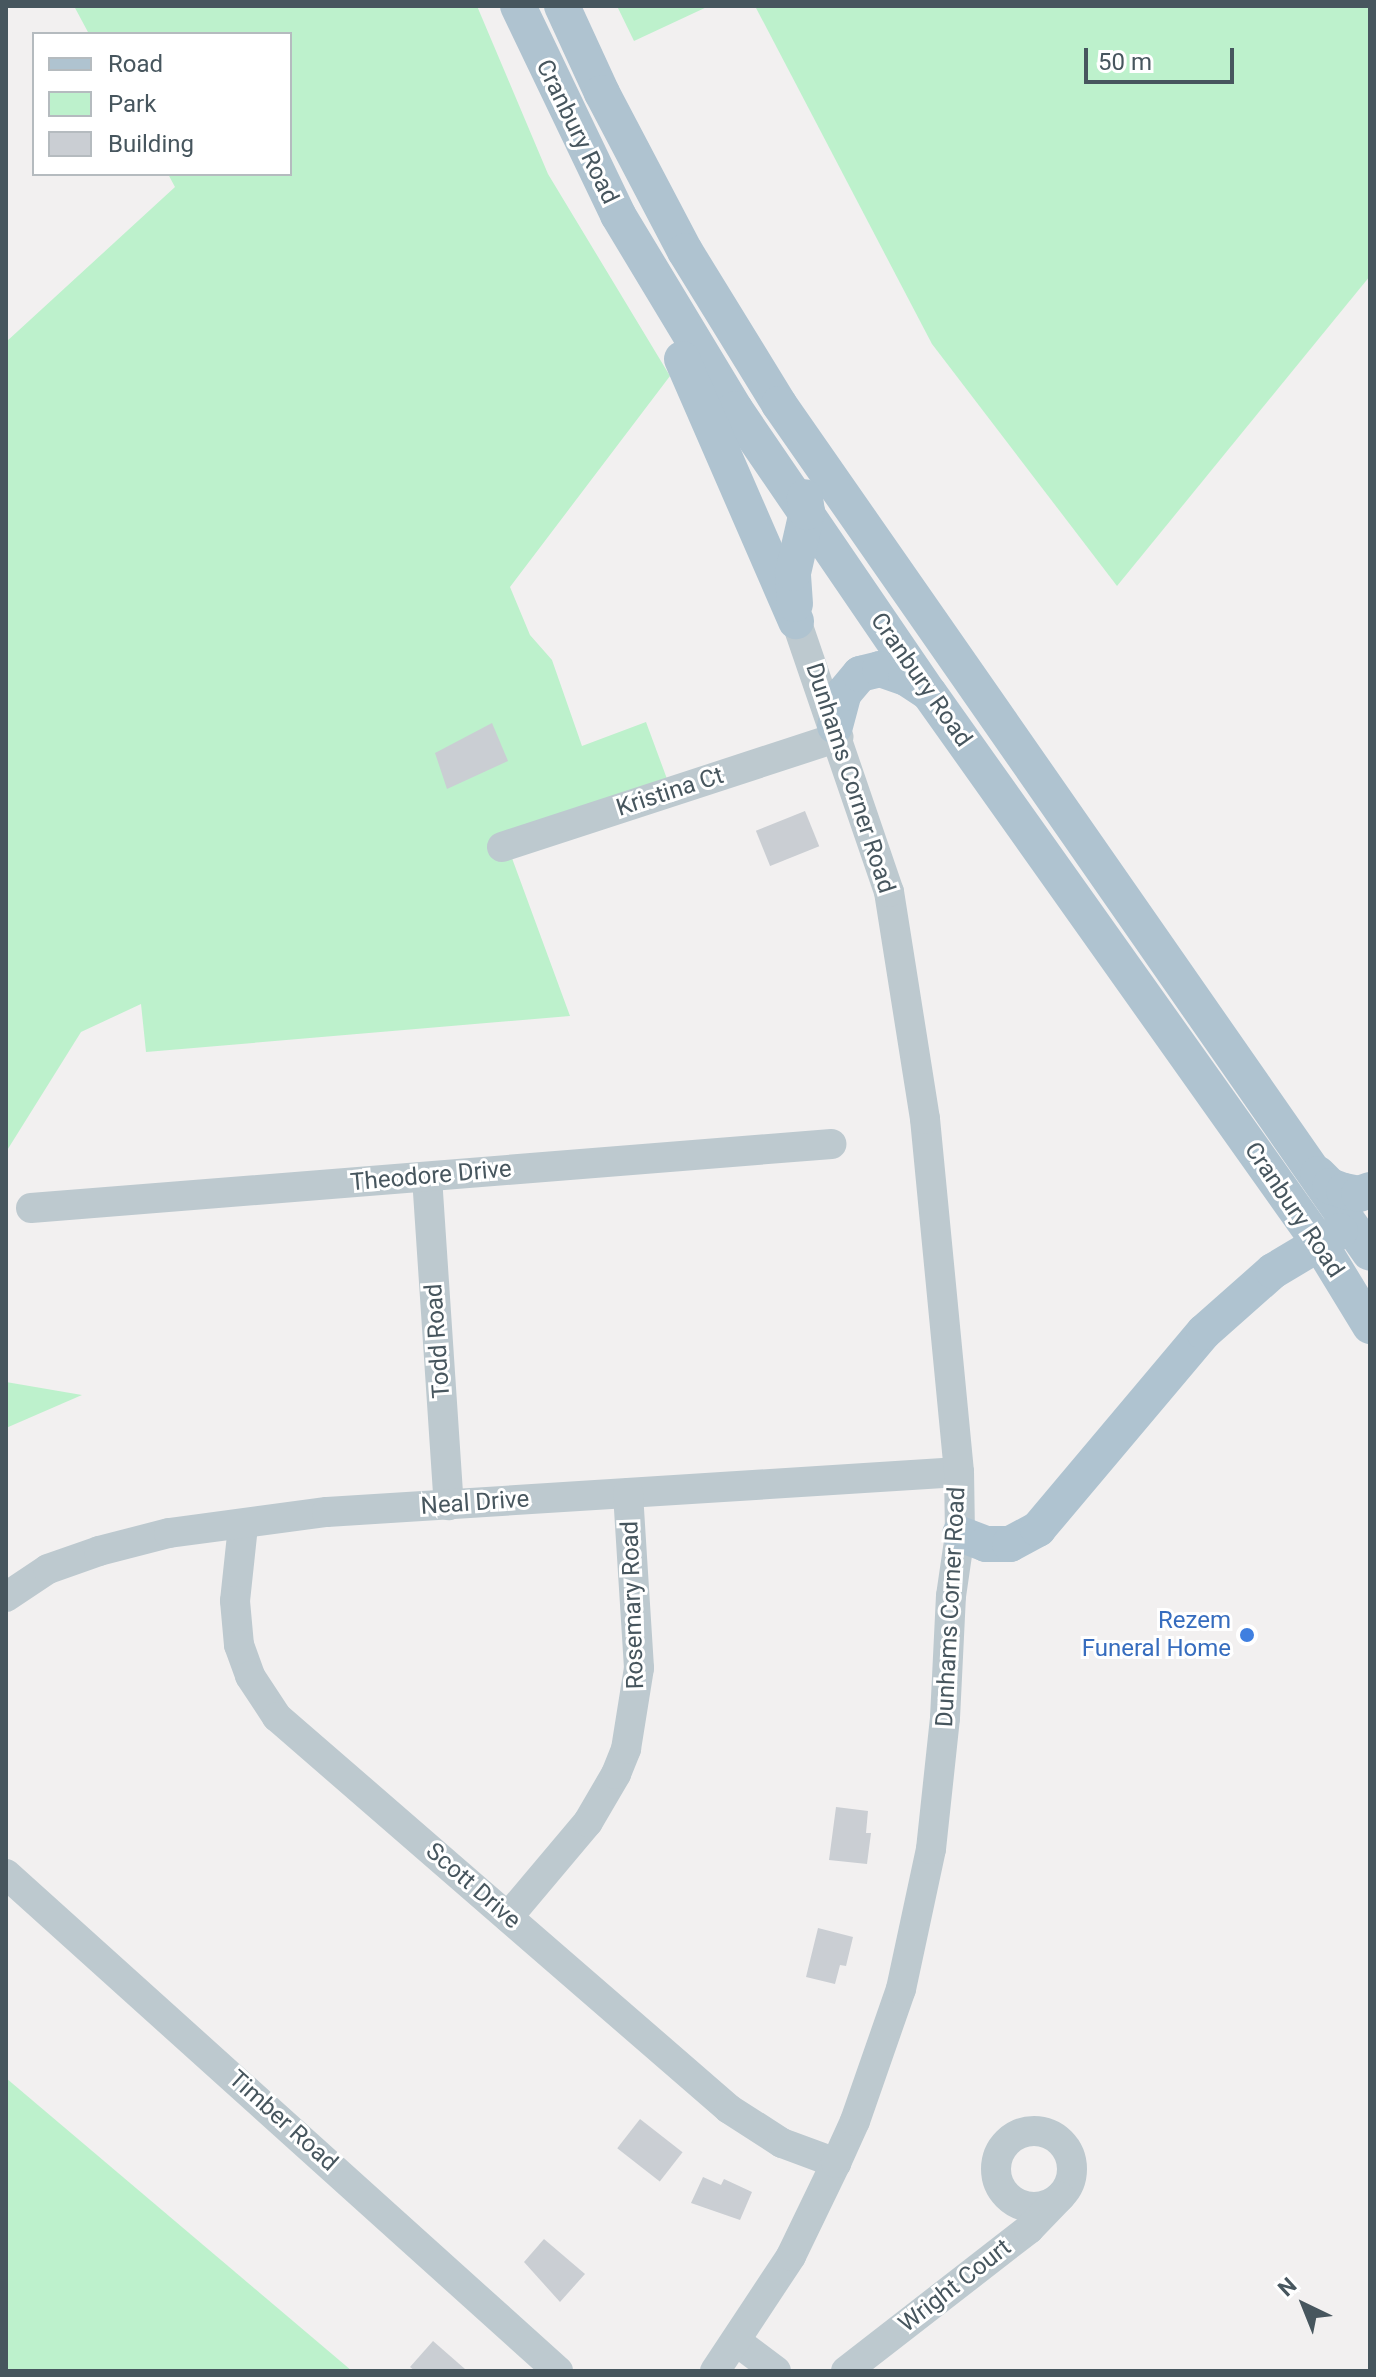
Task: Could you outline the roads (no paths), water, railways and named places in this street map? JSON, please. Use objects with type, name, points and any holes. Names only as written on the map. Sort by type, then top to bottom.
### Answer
[{"type":"main road","name":"Cranbury Road","points":[[518,6],[618,215],[735,409],[929,693],[1320,1244],[1370,1326]]},
{"type":"main road","name":"Cranbury Road","points":[[562,6],[602,93],[685,251],[779,404],[1316,1172],[1364,1230]]},
{"type":"main road","points":[[618,215],[796,621]]},
{"type":"main road","points":[[779,404],[801,464],[807,512],[793,573],[796,621]]},
{"type":"main road","points":[[837,731],[844,693],[860,674],[880,669],[906,678],[929,693]]},
{"type":"main road","points":[[1316,1172],[1330,1186],[1344,1191],[1359,1194],[1370,1190]]},
{"type":"main road","points":[[960,1534],[986,1544],[1010,1544],[1038,1529],[1204,1332],[1273,1271],[1320,1244],[1364,1230]]},
{"type":"street","name":"Dunhams Corner Road","points":[[715,2371],[791,2256],[855,2121],[901,1989],[931,1849],[945,1718],[951,1596],[960,1534],[959,1472],[925,1119],[889,892],[837,731],[796,621]]},
{"type":"street","name":"Kristina Ct","points":[[502,847],[837,731]]},
{"type":"street","name":"Theodore Drive","points":[[31,1208],[831,1144]]},
{"type":"street","name":"Todd Road","points":[[427,1177],[449,1505]]},
{"type":"street","name":"Neal Drive","points":[[6,1597],[48,1569],[99,1551],[169,1533],[243,1526],[327,1512],[959,1472]]},
{"type":"street","name":"Rosemary Road","points":[[508,1917],[588,1822],[616,1774],[626,1749],[639,1668],[628,1493]]},
{"type":"street","name":"Scott Drive","points":[[243,1526],[235,1601],[236,1629],[250,1676],[267,1704],[289,1728],[729,2109],[782,2143],[836,2163]]},
{"type":"street","name":"Timber Road","points":[[6,1874],[558,2371]]},
{"type":"street","name":"Wright Court","points":[[846,2371],[1029,2229],[1060,2197]]},
{"type":"street","points":[[736,2341],[776,2371]]},
{"type":"place","name":"Rezem Funeral Home","points":[[1247,1635]]}]
